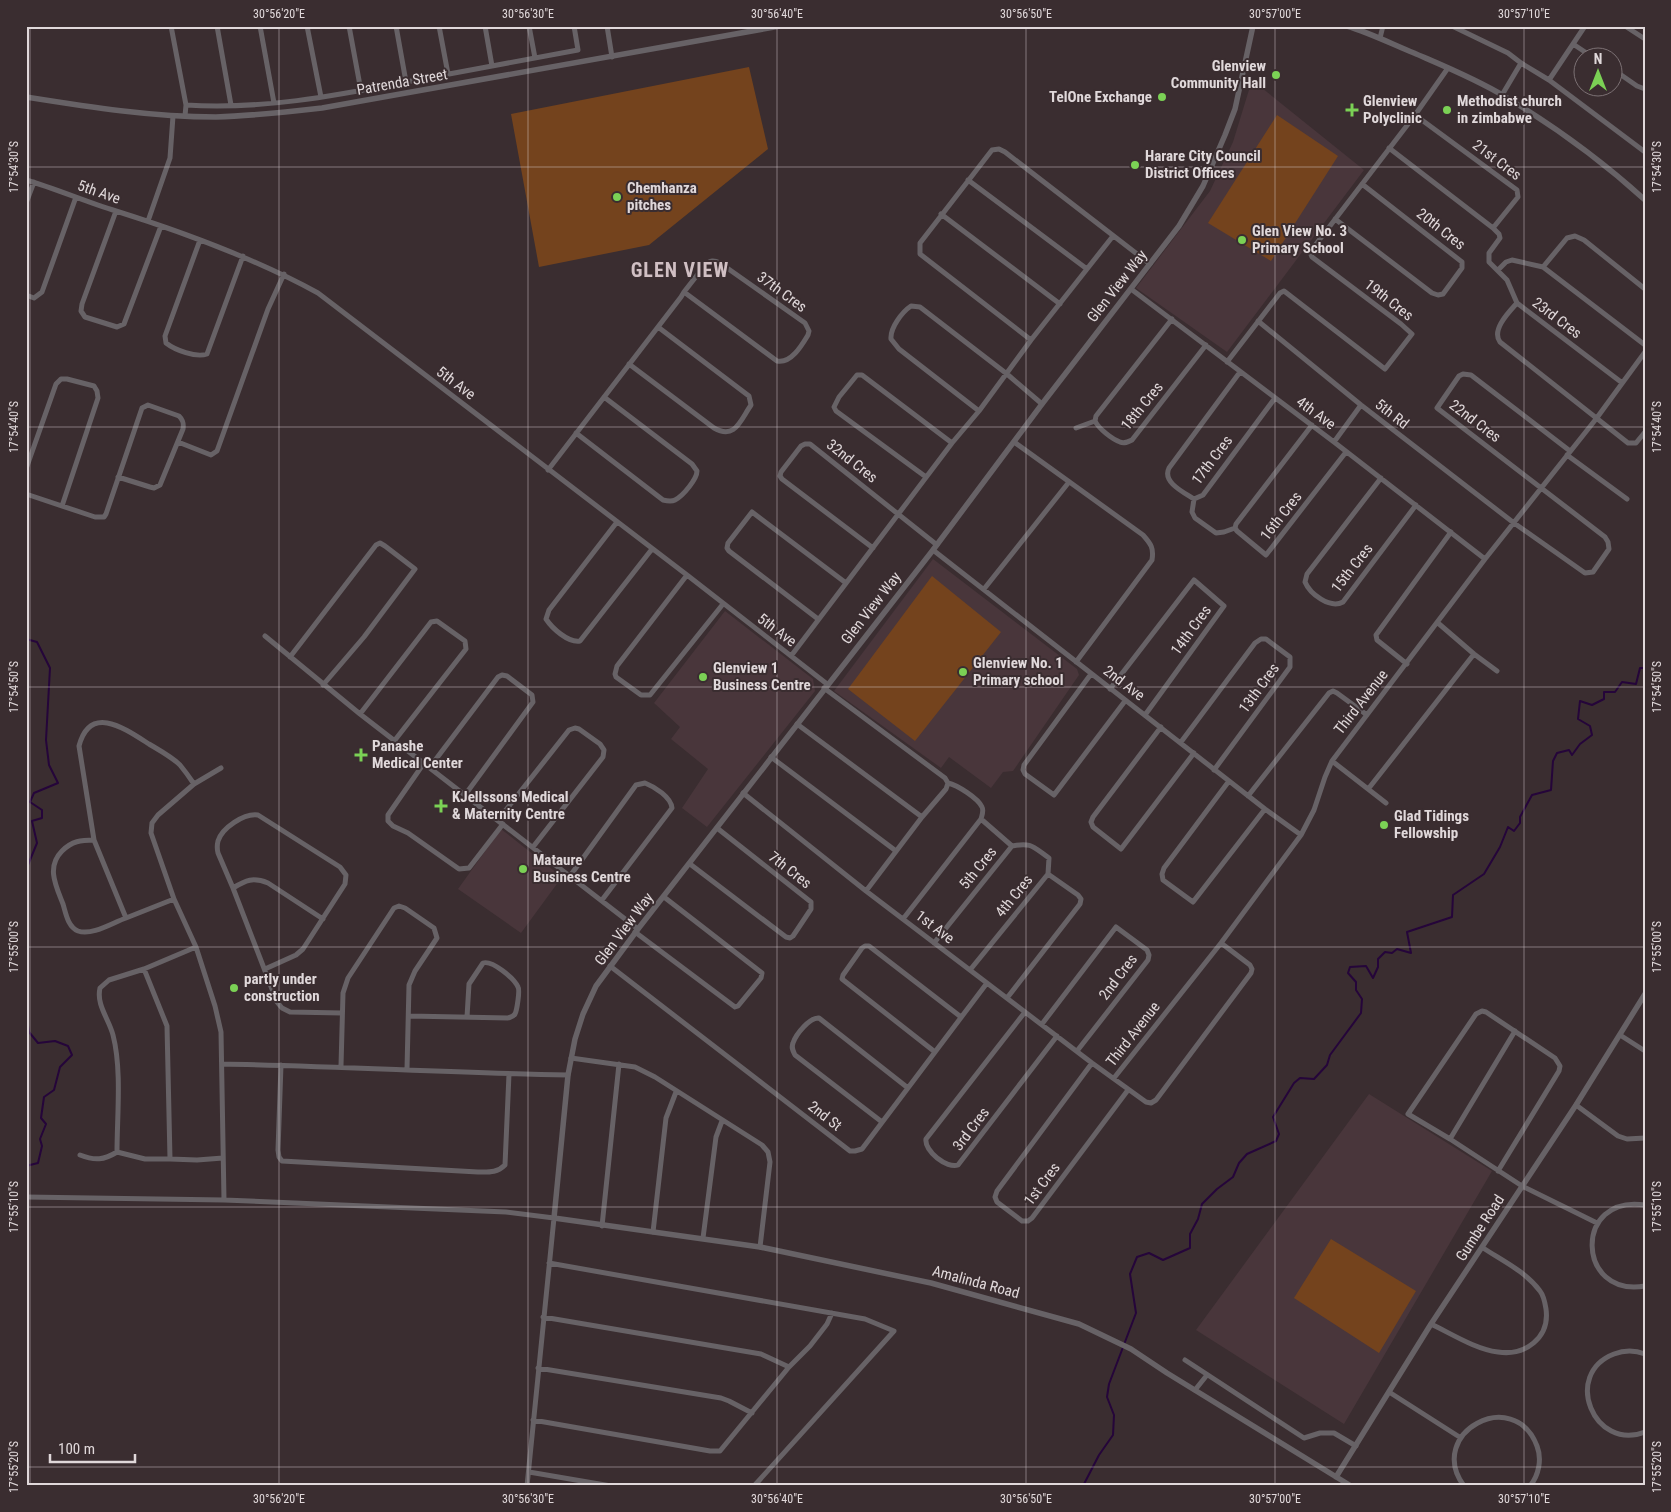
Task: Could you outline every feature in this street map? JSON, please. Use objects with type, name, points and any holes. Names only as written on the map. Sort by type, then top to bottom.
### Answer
[{"type":"street","points":[[172,26],[186,104],[185,116]]},
{"type":"street","points":[[217,26],[232,105]]},
{"type":"street","points":[[260,26],[274,103]]},
{"type":"street","points":[[307,26],[321,97]]},
{"type":"street","points":[[350,26],[361,91]]},
{"type":"street","points":[[396,26],[406,82]]},
{"type":"street","points":[[439,26],[448,74]]},
{"type":"street","points":[[485,26],[492,66]]},
{"type":"street","points":[[529,26],[535,58]]},
{"type":"street","points":[[186,104],[232,105],[274,103],[321,97],[578,50],[574,26]]},
{"type":"street","points":[[607,26],[612,57]]},
{"type":"street","name":"Patrenda Street","points":[[26,97],[108,110],[173,116],[247,116],[322,108],[780,26]]},
{"type":"street","name":"Glen View Way","points":[[554,1218],[571,1058],[583,1014],[596,986],[743,792],[935,547],[1179,226],[1198,197],[1216,160],[1234,109],[1253,26]]},
{"type":"street","points":[[1347,26],[1380,38],[1448,68],[1502,95],[1572,140],[1607,166],[1645,200]]},
{"type":"street","points":[[1380,38],[1383,26]]},
{"type":"street","points":[[1453,26],[1505,51],[1549,80],[1645,152]]},
{"type":"street","points":[[1549,80],[1585,26]]},
{"type":"street","points":[[1625,26],[1645,39]]},
{"type":"street","points":[[1573,44],[1579,48]]},
{"type":"street","points":[[1502,95],[1521,63]]},
{"type":"street","points":[[1335,219],[1415,116],[1448,68]]},
{"type":"street","points":[[1624,77],[1645,89]]},
{"type":"street","points":[[148,221],[170,158],[173,116]]},
{"type":"street","name":"21st Cres","points":[[1415,116],[1517,190],[1518,197],[1493,228]]},
{"type":"street","points":[[1389,148],[1499,234],[1500,238],[1488,253],[1488,259],[1507,280],[1517,303]]},
{"type":"street","points":[[1031,340],[920,254],[920,244],[941,214],[992,150],[999,149],[1150,264]]},
{"type":"street","name":"5th Ave","points":[[26,180],[148,221],[243,256],[284,274],[318,293],[687,575],[791,656],[825,686],[947,780],[961,788],[982,806],[981,819]]},
{"type":"street","points":[[968,180],[1087,269]]},
{"type":"street","points":[[26,203],[34,182]]},
{"type":"street","name":"20th Cres","points":[[1335,219],[1432,293],[1443,294],[1462,268],[1462,262],[1362,184]]},
{"type":"street","points":[[26,295],[34,298],[42,292],[76,197]]},
{"type":"street","points":[[116,211],[82,304],[82,311],[85,317],[117,327],[124,324],[161,226]]},
{"type":"street","points":[[941,214],[1060,304]]},
{"type":"street","name":"19th Cres","points":[[1258,321],[1280,293],[1284,291],[1385,369],[1412,334],[1312,257],[1311,251],[1335,219]]},
{"type":"street","points":[[791,656],[952,443],[979,411],[1031,340],[1113,236]]},
{"type":"street","points":[[1543,267],[1567,238],[1575,236],[1584,240],[1645,289]]},
{"type":"street","points":[[200,240],[165,336],[166,343],[172,347],[197,356],[207,354],[243,256]]},
{"type":"street","points":[[1498,270],[1506,262],[1512,260],[1543,267],[1645,345]]},
{"type":"street","name":"37th Cres","points":[[709,262],[720,262],[805,323],[809,331],[790,359],[782,362],[684,292],[705,265],[709,262]]},
{"type":"street","points":[[178,442],[211,455],[217,451],[268,309],[284,274]]},
{"type":"street","name":"4th Ave","points":[[1130,289],[1312,425],[1485,559]]},
{"type":"street","points":[[548,470],[684,292]]},
{"type":"street","name":"23rd Cres","points":[[1596,419],[1498,339],[1498,329],[1517,303],[1621,382]]},
{"type":"street","points":[[979,411],[894,344],[891,339],[892,329],[907,308],[910,306],[920,306],[1042,404]]},
{"type":"street","name":"18th Cres","points":[[1172,319],[1096,416],[1095,421],[1098,426],[1120,442],[1126,443],[1132,440],[1206,346]]},
{"type":"street","points":[[1227,362],[1258,321]]},
{"type":"street","name":"5th Rd","points":[[1258,321],[1361,405],[1514,523],[1578,570],[1585,573],[1593,572],[1609,549],[1605,537],[1542,488]]},
{"type":"street","points":[[629,364],[714,428],[723,433],[728,433],[734,429],[751,405],[749,396],[658,327]]},
{"type":"street","name":"Third Avenue","points":[[1114,1078],[1221,943],[1301,835],[1314,810],[1332,761],[1485,559],[1596,419],[1621,382],[1645,352]]},
{"type":"street","name":"17th Cres","points":[[1240,372],[1166,473],[1167,479],[1194,499],[1203,495],[1275,398]]},
{"type":"street","name":"22nd Cres","points":[[1542,488],[1437,408],[1459,376],[1463,374],[1470,375],[1569,453]]},
{"type":"street","points":[[926,477],[836,411],[834,407],[839,397],[857,375],[862,375],[952,443]]},
{"type":"street","points":[[26,469],[56,384],[61,379],[67,379],[94,386],[98,398],[62,506]]},
{"type":"street","points":[[576,433],[663,500],[678,499],[696,478],[697,471],[692,464],[604,397]]},
{"type":"street","points":[[1334,442],[1361,405]]},
{"type":"street","points":[[26,494],[95,517],[104,518],[118,476],[140,410],[145,406],[182,418],[183,429],[160,485],[150,487],[118,476]]},
{"type":"street","points":[[1596,419],[1628,443],[1636,443],[1645,432]]},
{"type":"street","points":[[1076,428],[1095,421]]},
{"type":"street","name":"16th Cres","points":[[1312,425],[1236,524],[1235,528],[1266,555],[1346,452]]},
{"type":"street","points":[[1014,442],[1143,535],[1151,544],[1152,560],[1076,662]]},
{"type":"street","name":"32nd Cres","points":[[873,548],[782,479],[780,476],[781,472],[800,446],[810,444],[899,514],[935,547]]},
{"type":"street","points":[[1569,453],[1627,499]]},
{"type":"street","name":"15th Cres","points":[[1381,478],[1307,574],[1306,582],[1310,590],[1329,604],[1343,602],[1416,505]]},
{"type":"street","points":[[984,589],[1069,482]]},
{"type":"street","points":[[1194,499],[1192,512],[1195,518],[1216,532],[1224,532],[1235,528]]},
{"type":"street","points":[[818,619],[727,548],[728,543],[752,512],[846,583]]},
{"type":"street","points":[[617,522],[548,610],[546,619],[551,626],[572,641],[580,640],[652,549]]},
{"type":"street","points":[[1406,664],[1377,640],[1376,633],[1450,532]]},
{"type":"street","points":[[290,657],[376,545],[380,543],[385,546],[415,569],[364,637],[323,685]]},
{"type":"street","name":"2nd Ave","points":[[935,547],[984,589],[1125,701],[1301,835]]},
{"type":"street","points":[[687,575],[617,666],[614,674],[616,677],[641,695],[650,695],[723,604]]},
{"type":"street","name":"14th Cres","points":[[1110,689],[1194,580],[1224,606],[1145,715]]},
{"type":"street","points":[[360,714],[431,622],[437,621],[450,629],[465,641],[466,649],[395,740]]},
{"type":"street","points":[[1438,623],[1497,671]]},
{"type":"street","points":[[265,636],[360,714],[602,900],[636,931],[736,1007],[738,1006],[761,978],[762,973],[664,897]]},
{"type":"street","name":"13th Cres","points":[[1181,742],[1255,643],[1261,639],[1266,639],[1290,657],[1290,667],[1214,770]]},
{"type":"street","points":[[1369,788],[1474,654]]},
{"type":"street","points":[[1091,674],[1024,765],[1023,770],[1025,774],[1054,795],[1125,701]]},
{"type":"street","points":[[430,767],[498,677],[502,675],[507,676],[532,695],[533,702],[465,795]]},
{"type":"street","points":[[1248,796],[1329,693],[1333,691],[1337,693],[1366,715]]},
{"type":"street","points":[[126,918],[94,840],[79,746],[82,733],[92,724],[105,722],[120,726],[179,764],[194,784]]},
{"type":"street","points":[[797,724],[922,818]]},
{"type":"street","points":[[1161,727],[1093,817],[1091,822],[1093,827],[1121,849],[1194,753]]},
{"type":"street","points":[[498,820],[569,730],[579,729],[600,744],[604,750],[603,757],[533,847]]},
{"type":"street","points":[[771,757],[896,851]]},
{"type":"street","points":[[1332,761],[1386,803]]},
{"type":"street","points":[[424,763],[388,815],[388,821],[393,826],[408,833],[459,869],[464,870],[469,868],[503,824]]},
{"type":"street","points":[[221,768],[194,784],[158,815],[152,823],[151,832],[174,899],[196,947],[221,1032],[224,1200]]},
{"type":"street","points":[[866,891],[946,789],[947,780]]},
{"type":"street","points":[[1229,781],[1164,868],[1162,874],[1164,880],[1178,891],[1193,902],[1265,809]]},
{"type":"street","points":[[570,876],[636,786],[640,783],[650,785],[670,801],[672,808],[602,900]]},
{"type":"street","name":"1st Ave","points":[[743,792],[866,891],[1146,1102],[1156,1100],[1251,973],[1250,965],[1221,943]]},
{"type":"street","points":[[265,970],[296,955],[303,949],[345,884],[345,872],[258,815],[241,819],[221,835],[218,841],[218,853],[277,1002],[282,1008],[290,1012],[342,1013]]},
{"type":"street","name":"5th Cres","points":[[903,919],[981,819],[1012,846],[934,943]]},
{"type":"street","name":"7th Cres","points":[[690,864],[786,937],[790,938],[793,936],[811,909],[811,902],[717,828]]},
{"type":"street","points":[[94,840],[80,840],[68,845],[58,855],[53,865],[53,877],[71,926],[78,931],[89,932],[174,899]]},
{"type":"street","points":[[1012,846],[1025,843],[1049,858],[1048,874]]},
{"type":"street","name":"4th Cres","points":[[970,970],[1048,874],[1078,894],[1081,899],[1080,904],[1007,998]]},
{"type":"street","points":[[233,888],[249,879],[268,882],[323,919]]},
{"type":"street","points":[[341,1066],[343,993],[348,978],[394,908],[399,906],[434,928],[437,933],[437,938],[411,978],[407,1069]]},
{"type":"street","name":"2nd Cres","points":[[1042,1024],[1116,927],[1147,950],[1148,960],[1078,1051]]},
{"type":"street","points":[[935,1052],[842,979],[843,974],[862,948],[870,946],[962,1017]]},
{"type":"street","points":[[117,1152],[118,1053],[113,1032],[98,997],[100,988],[109,980],[196,947]]},
{"type":"street","points":[[409,1016],[467,1017],[512,1017],[515,1014],[519,992],[517,985],[497,967],[489,963],[483,964],[469,984],[467,1017]]},
{"type":"street","name":"2nd St","points":[[610,966],[850,1151],[855,1152],[862,1149],[987,983]]},
{"type":"street","points":[[144,968],[167,1026],[170,1159]]},
{"type":"street","name":"Gumbe Road","points":[[1336,1477],[1431,1324],[1576,1105],[1645,994]]},
{"type":"street","name":"3rd Cres","points":[[1025,1012],[926,1139],[925,1144],[927,1148],[948,1166],[958,1165],[1057,1036]]},
{"type":"street","points":[[1498,1171],[1559,1071],[1560,1066],[1555,1058],[1515,1031],[1486,1012],[1478,1012],[1408,1114],[1450,1139],[1498,1171],[1522,1186],[1597,1224]]},
{"type":"street","points":[[882,1122],[795,1055],[792,1049],[793,1042],[809,1020],[813,1017],[819,1018],[908,1088]]},
{"type":"street","points":[[1450,1139],[1515,1031]]},
{"type":"street","points":[[1620,1035],[1645,1051]]},
{"type":"street","points":[[571,1058],[635,1067],[656,1077],[676,1092],[762,1145],[768,1152],[770,1162],[760,1247]]},
{"type":"street","name":"1st Cres","points":[[1092,1063],[997,1191],[995,1197],[997,1202],[1022,1221],[1028,1221],[1032,1218],[1128,1090]]},
{"type":"street","points":[[222,1064],[341,1066],[568,1075]]},
{"type":"street","points":[[602,1226],[619,1064]]},
{"type":"street","points":[[281,1065],[278,1150],[282,1161],[473,1172],[494,1172],[500,1170],[505,1165],[509,1074]]},
{"type":"street","points":[[653,1232],[666,1118],[676,1092]]},
{"type":"street","points":[[1576,1105],[1618,1136],[1626,1139],[1645,1138]]},
{"type":"street","points":[[703,1238],[716,1137],[722,1121]]},
{"type":"street","points":[[80,1155],[90,1159],[104,1159],[117,1152],[145,1159],[197,1160],[223,1158]]},
{"type":"street","points":[[26,1197],[224,1200],[506,1212],[554,1218],[527,1486]]},
{"type":"street","points":[[1645,1204],[1623,1204],[1613,1208],[1604,1215],[1597,1224],[1593,1234],[1592,1250],[1597,1266],[1612,1281],[1622,1286],[1645,1286]]},
{"type":"street","name":"Amalinda Road","points":[[554,1218],[760,1247],[931,1283],[1079,1324],[1131,1349],[1351,1486]]},
{"type":"street","points":[[1431,1324],[1479,1347],[1498,1352],[1522,1351],[1541,1337],[1547,1315],[1542,1294],[1527,1277],[1483,1248]]},
{"type":"street","points":[[549,1263],[865,1319],[894,1331],[754,1486]]},
{"type":"street","points":[[533,1420],[710,1451],[720,1451],[789,1367],[820,1334],[832,1313]]},
{"type":"street","points":[[544,1317],[761,1354],[789,1367]]},
{"type":"street","points":[[1645,1354],[1630,1350],[1609,1356],[1600,1362],[1593,1371],[1587,1392],[1588,1403],[1592,1413],[1608,1429],[1629,1435],[1645,1432]]},
{"type":"street","points":[[1185,1360],[1304,1438],[1320,1433],[1334,1433],[1356,1446]]},
{"type":"street","points":[[538,1368],[721,1398],[752,1413]]},
{"type":"street","points":[[1196,1390],[1206,1375]]},
{"type":"street","points":[[1389,1392],[1461,1438]]},
{"type":"street","points":[[1464,1486],[1456,1470],[1456,1448],[1468,1429],[1476,1422],[1487,1418],[1503,1418],[1519,1423],[1528,1430],[1534,1439],[1540,1460],[1538,1471],[1530,1486]]},
{"type":"street","points":[[529,1472],[611,1486]]},
{"type":"shaded area","name":"Chemhanza pitches","points":[[749,67],[768,149],[649,245],[539,267],[511,114]]},
{"type":"shaded area","name":"Glen View No. 3 Primary School","points":[[1252,80],[1364,170],[1227,352],[1136,288],[1210,191],[1233,142]]},
{"type":"shaded area","points":[[1277,115],[1338,156],[1271,261],[1208,223]]},
{"type":"shaded area","name":"Glenview No. 1 Primary school","points":[[933,559],[1077,669],[1079,675],[1013,771],[1003,772],[991,788],[949,757],[941,768],[834,691]]},
{"type":"shaded area","points":[[932,576],[1001,632],[915,741],[848,689]]},
{"type":"shaded area","points":[[725,611],[813,679],[815,691],[707,827],[682,808],[708,769],[671,739],[680,727],[654,703]]},
{"type":"shaded area","points":[[501,829],[562,877],[521,933],[458,889]]},
{"type":"shaded area","points":[[1369,1094],[1492,1171],[1344,1424],[1196,1330]]},
{"type":"shaded area","points":[[1331,1239],[1416,1291],[1379,1353],[1294,1298]]},
{"type":"waterway","points":[[26,639],[37,642],[50,668],[46,740],[49,765],[58,783],[34,793],[30,802],[42,810],[42,818],[32,821],[37,843],[26,873]]},
{"type":"waterway","points":[[1083,1486],[1099,1455],[1113,1435],[1114,1415],[1107,1397],[1109,1384],[1136,1313],[1130,1274],[1137,1257],[1149,1253],[1163,1260],[1190,1248],[1190,1234],[1198,1219],[1202,1204],[1233,1177],[1239,1163],[1247,1154],[1276,1141],[1279,1134],[1273,1117],[1294,1083],[1300,1078],[1314,1079],[1327,1065],[1330,1055],[1361,1013],[1362,999],[1356,990],[1356,982],[1348,973],[1350,967],[1366,966],[1373,978],[1378,967],[1378,959],[1385,952],[1392,953],[1397,949],[1411,953],[1407,932],[1452,917],[1453,895],[1484,874],[1500,847],[1508,827],[1514,831],[1520,823],[1520,817],[1532,795],[1551,790],[1553,761],[1557,753],[1569,750],[1572,755],[1580,744],[1592,735],[1590,726],[1578,719],[1580,701],[1592,705],[1604,699],[1604,692],[1615,692],[1622,682],[1636,684],[1640,668],[1645,668]]},
{"type":"waterway","points":[[26,949],[28,971],[26,972]]},
{"type":"waterway","points":[[26,1012],[29,1032],[38,1043],[55,1041],[68,1046],[72,1055],[60,1067],[54,1090],[44,1097],[41,1118],[46,1124],[40,1139],[42,1146],[38,1163],[26,1166]]},
{"type":"place","name":"Glenview Community Hall","points":[[1276,75]]},
{"type":"place","name":"TelOne Exchange","points":[[1162,97]]},
{"type":"place","name":"Glenview Polyclinic","points":[[1352,110]]},
{"type":"place","name":"Methodist church in zimbabwe","points":[[1447,110]]},
{"type":"place","name":"Harare City Council District Offices","points":[[1135,165]]},
{"type":"place","name":"Chemhanza pitches","points":[[617,197]]},
{"type":"place","name":"Glen View No. 3 Primary School","points":[[1242,240]]},
{"type":"place","name":"Glenview No. 1 Primary school","points":[[963,672]]},
{"type":"place","name":"Glenview 1 Business Centre","points":[[703,677]]},
{"type":"place","name":"Panashe Medical Center","points":[[361,755]]},
{"type":"place","name":"KJellssons Medical & Maternity Centre","points":[[441,806]]},
{"type":"place","name":"Glad Tidings Fellowship","points":[[1384,825]]},
{"type":"place","name":"Mataure Business Centre","points":[[523,869]]},
{"type":"place","name":"partly under construction","points":[[234,988]]},
{"type":"district","name":"GLEN VIEW","points":[[680,270]]}]
